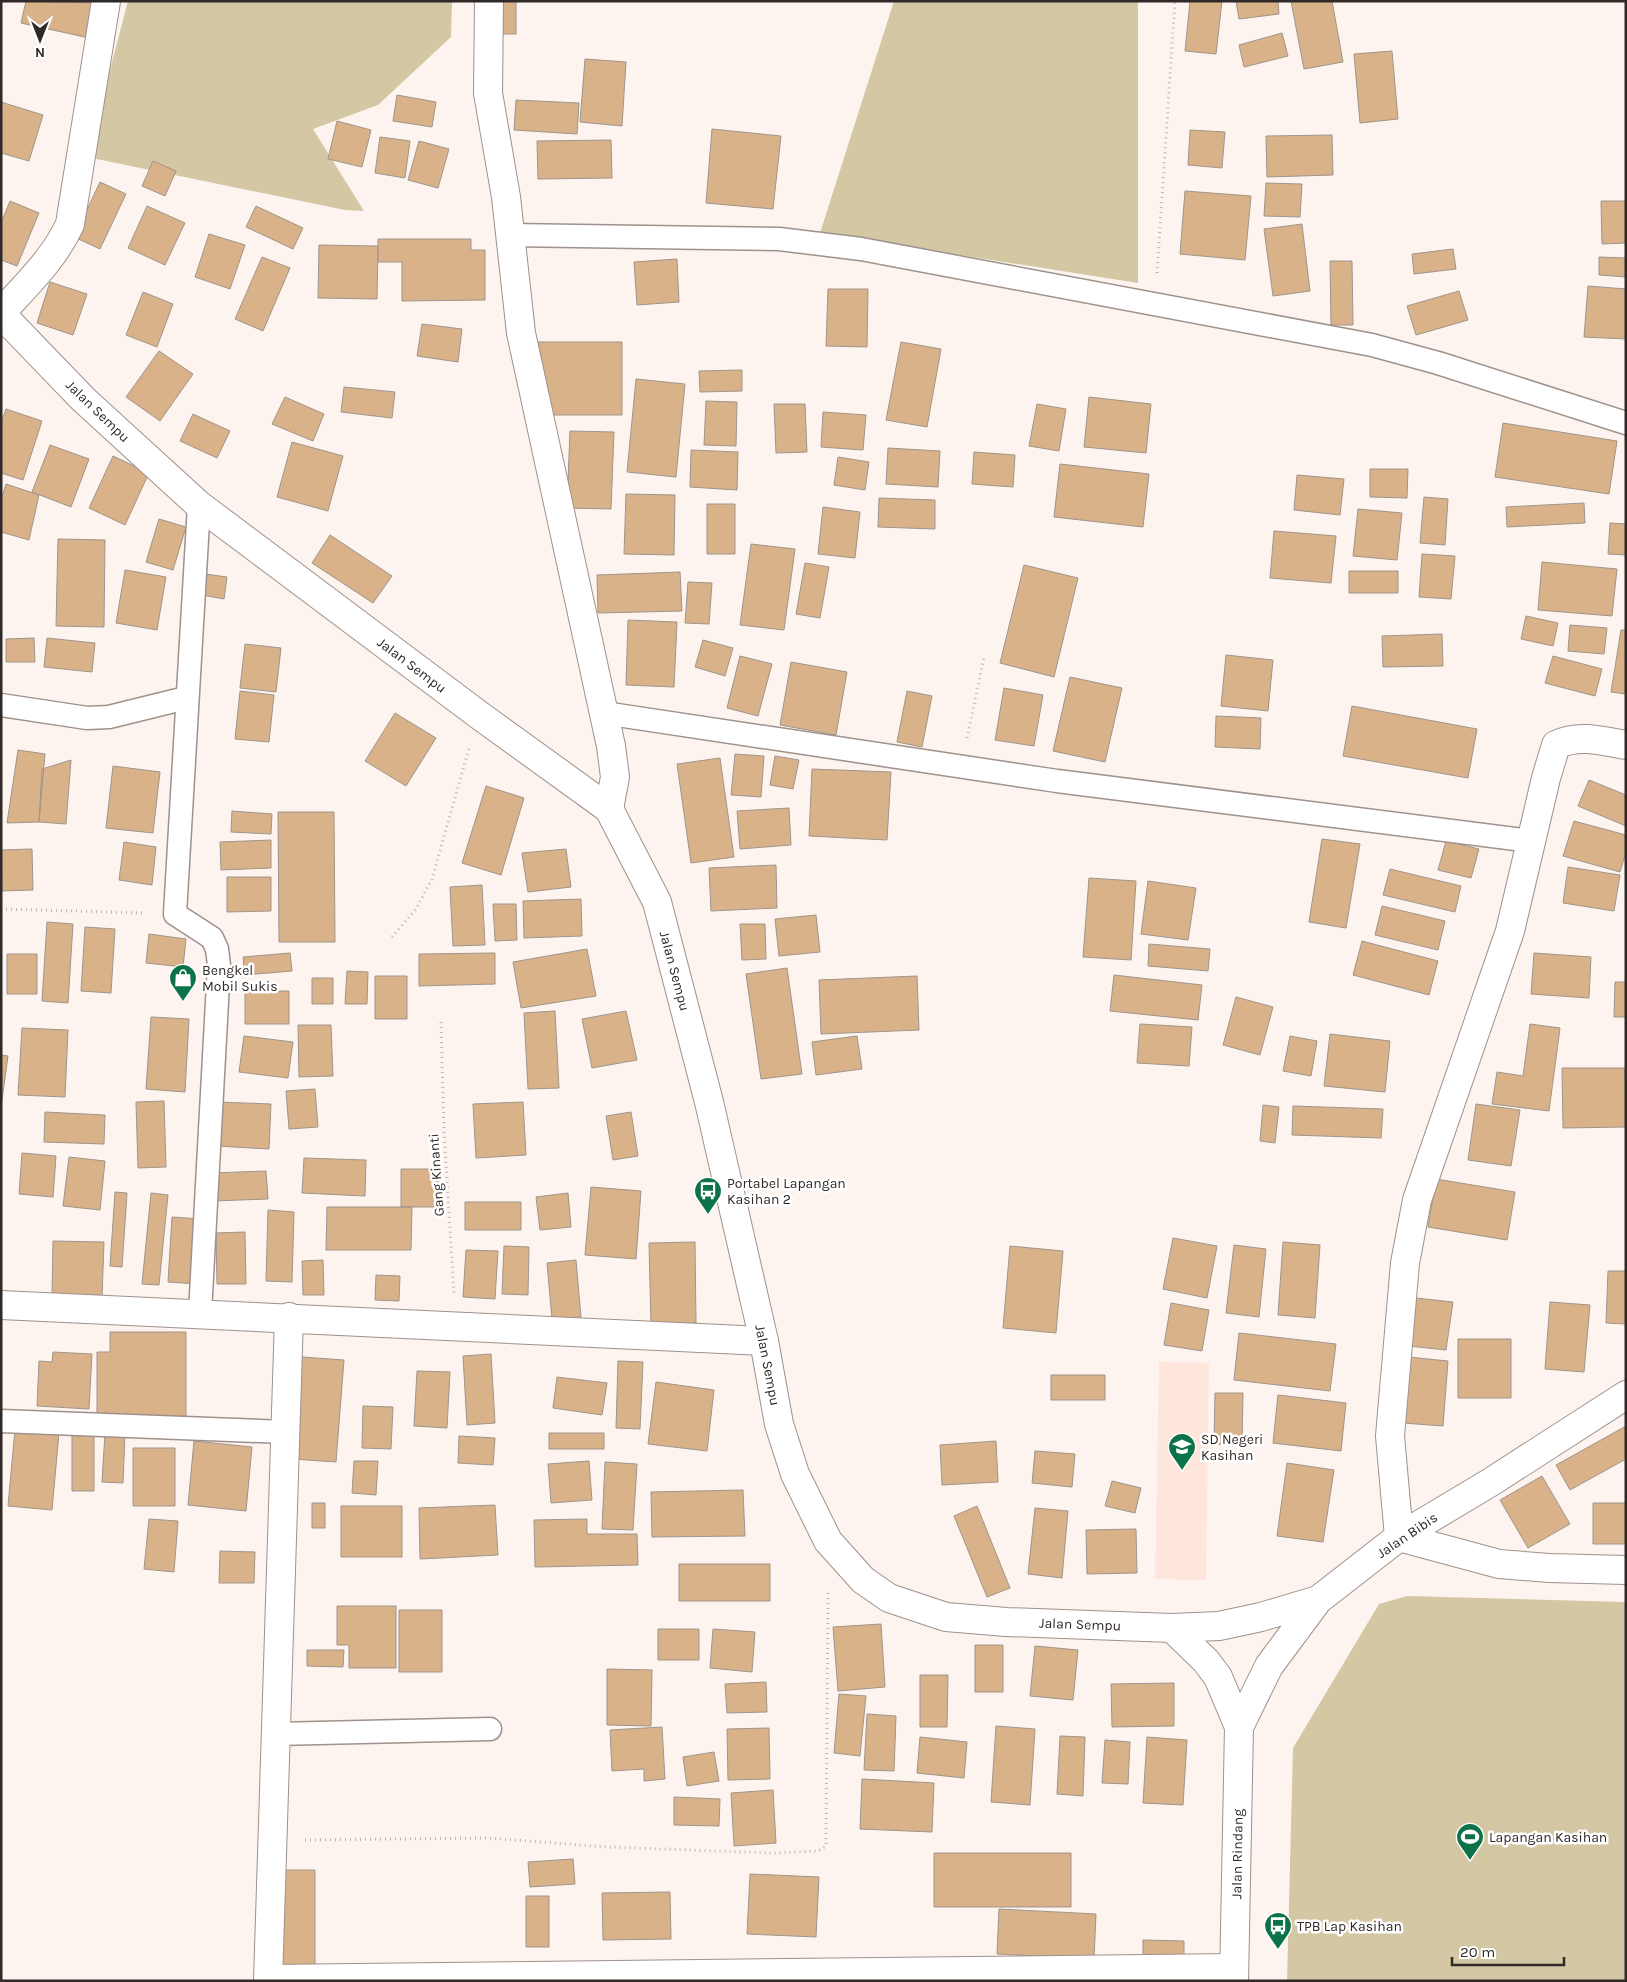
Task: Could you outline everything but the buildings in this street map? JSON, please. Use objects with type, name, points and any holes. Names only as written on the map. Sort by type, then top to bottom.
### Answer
[{"type":"street","points":[[1,314],[54,253],[63,241],[70,224],[106,1]]},
{"type":"street","points":[[489,1],[488,93],[506,197],[521,333],[604,713],[615,777],[608,809]]},
{"type":"street","name":"Jalan Sempu","points":[[1,314],[83,399],[199,505],[478,715],[608,809],[657,902],[709,1102],[764,1341],[779,1424],[795,1474],[828,1540],[863,1580],[890,1598],[946,1617],[1006,1622],[1172,1628]]},
{"type":"street","points":[[1626,745],[1587,739],[1566,740],[1556,745],[1510,930],[1417,1200],[1405,1262],[1390,1436],[1400,1538],[1499,1564],[1549,1568],[1626,1570]]},
{"type":"street","points":[[1,1305],[289,1317],[764,1341]]},
{"type":"street","points":[[289,1317],[268,1980],[1234,1974]]},
{"type":"street","name":"Jalan Bibis","points":[[1172,1628],[1219,1626],[1261,1617],[1318,1600],[1400,1538],[1626,1395]]},
{"type":"street","name":"Jalan Rindang","points":[[1239,1727],[1269,1666],[1318,1600]]},
{"type":"street","name":"Jalan Rindang","points":[[1172,1628],[1206,1661],[1218,1677],[1239,1727],[1234,1974]]},
{"type":"lane","points":[[510,235],[779,238],[861,249],[1372,345],[1438,363],[1626,422]]},
{"type":"lane","points":[[199,505],[186,698],[175,914],[212,938],[219,965],[200,1313]]},
{"type":"lane","points":[[1,705],[87,718],[109,717],[186,698]]},
{"type":"lane","points":[[604,713],[1057,781],[1531,841]]},
{"type":"lane","points":[[1,1421],[286,1432]]},
{"type":"lane","points":[[276,1734],[490,1729]]},
{"type":"path","points":[[1155,304],[1175,1]]},
{"type":"path","points":[[961,766],[984,658]]},
{"type":"path","points":[[392,937],[416,909],[432,879],[478,715]]},
{"type":"path","points":[[1,908],[175,914]]},
{"type":"path","name":"Gang Kinanti","points":[[441,1022],[444,1131],[454,1284],[454,1325]]},
{"type":"path","points":[[272,1840],[487,1838],[607,1846],[772,1853],[818,1852],[826,1846],[828,1540]]},
{"type":"shaded area","points":[[128,1],[452,1],[451,37],[378,105],[313,129],[364,211],[345,210],[87,157]]},
{"type":"shaded area","points":[[894,1],[1138,1],[1138,283],[820,233]]},
{"type":"shaded area","name":"SD Negeri Kasihan","points":[[1159,1362],[1209,1363],[1206,1580],[1155,1579]]},
{"type":"shaded area","name":"Lapangan Kasihan","points":[[1407,1596],[1626,1602],[1626,1981],[1287,1981],[1293,1748],[1379,1604]]},
{"type":"place","name":"Bengkel Mobil Sukis","points":[[183,1002]]},
{"type":"place","name":"Portabel Lapangan Kasihan 2","points":[[708,1215]]},
{"type":"place","name":"SD Negeri Kasihan","points":[[1182,1471]]},
{"type":"place","name":"Lapangan Kasihan","points":[[1470,1861]]},
{"type":"place","name":"TPB Lap Kasihan","points":[[1278,1950]]}]
